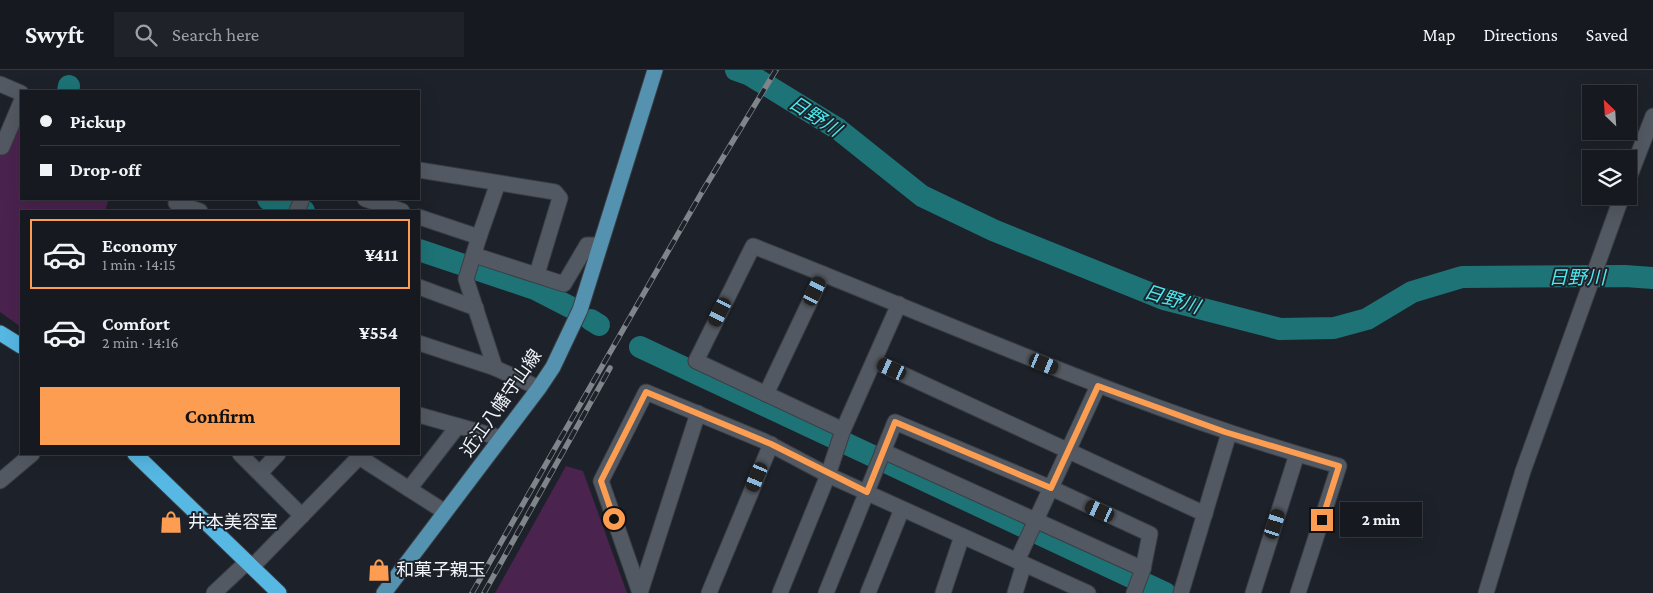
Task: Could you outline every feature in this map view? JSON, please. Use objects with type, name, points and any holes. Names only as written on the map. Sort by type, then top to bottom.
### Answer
[{"type":"highway","points":[[0,333],[20,345]]},
{"type":"highway","points":[[136,455],[279,593]]},
{"type":"main road","name":"近江八幡守山線","points":[[384,593],[539,388],[552,367],[580,310],[599,245],[656,70]]},
{"type":"street","points":[[0,84],[20,93]]},
{"type":"street","points":[[0,146],[2,147],[20,104]]},
{"type":"street","points":[[1637,157],[1653,116]]},
{"type":"street","points":[[420,170],[555,192],[560,198],[537,274]]},
{"type":"street","points":[[495,368],[467,275],[498,182]]},
{"type":"street","points":[[369,200],[399,210]]},
{"type":"street","points":[[175,204],[196,210]]},
{"type":"street","points":[[1486,593],[1518,487],[1619,205]]},
{"type":"street","points":[[420,217],[479,238]]},
{"type":"street","points":[[473,258],[537,274],[564,284],[587,245],[599,245]]},
{"type":"street","points":[[841,438],[766,394],[696,361],[753,246],[1098,386],[1229,433],[1339,466],[1298,593]]},
{"type":"street","points":[[766,394],[824,274]]},
{"type":"street","points":[[420,287],[476,308]]},
{"type":"street","points":[[780,593],[841,438],[898,304]]},
{"type":"street","points":[[420,343],[495,368],[539,388]]},
{"type":"street","points":[[874,361],[1205,514]]},
{"type":"street","points":[[1015,593],[1020,562],[1033,527],[1098,386]]},
{"type":"street","points":[[640,593],[601,481],[646,392],[771,444],[828,475],[1088,593]]},
{"type":"street","points":[[640,593],[698,414]]},
{"type":"street","points":[[420,416],[501,438]]},
{"type":"street","points":[[826,593],[895,422],[1051,488],[1150,534],[1139,581],[1033,527],[881,457]]},
{"type":"street","points":[[408,489],[458,426]]},
{"type":"street","points":[[1182,593],[1229,433]]},
{"type":"street","points":[[710,593],[771,444]]},
{"type":"street","points":[[1253,593],[1297,454]]},
{"type":"street","points":[[0,481],[31,455]]},
{"type":"street","points":[[241,455],[302,516]]},
{"type":"street","points":[[260,474],[277,455]]},
{"type":"street","points":[[214,593],[249,565],[302,516],[361,455],[408,489],[445,512]]},
{"type":"street","points":[[868,593],[902,508]]},
{"type":"street","points":[[943,593],[962,536]]},
{"type":"shaded area","points":[[20,112],[20,200],[109,200],[105,210],[20,210],[20,326],[0,312],[0,155]]},
{"type":"shaded area","points":[[566,466],[583,471],[627,593],[495,593]]},
{"type":"waterway","name":"日野川","points":[[736,70],[750,75],[838,129],[922,196],[993,230],[1164,299],[1280,329],[1334,328],[1367,319],[1412,292],[1462,277],[1625,276],[1653,278]]},
{"type":"waterway","points":[[68,90],[69,86]]},
{"type":"waterway","points":[[271,200],[301,210]]},
{"type":"waterway","points":[[420,250],[535,289],[570,307]]},
{"type":"waterway","points":[[591,320],[599,325]]},
{"type":"waterway","points":[[640,347],[1165,593]]},
{"type":"railway","points":[[472,593],[702,192],[776,70]]},
{"type":"railway","points":[[484,593],[610,368]]},
{"type":"place","name":"井本美容室","points":[[171,522]]},
{"type":"place","name":"和菓子親玉","points":[[379,570]]},
{"type":"route","points":[[614,519],[601,481],[646,392],[771,444],[828,475],[867,492],[895,422],[1051,488],[1098,386],[1225,432],[1339,466],[1322,520]]}]
